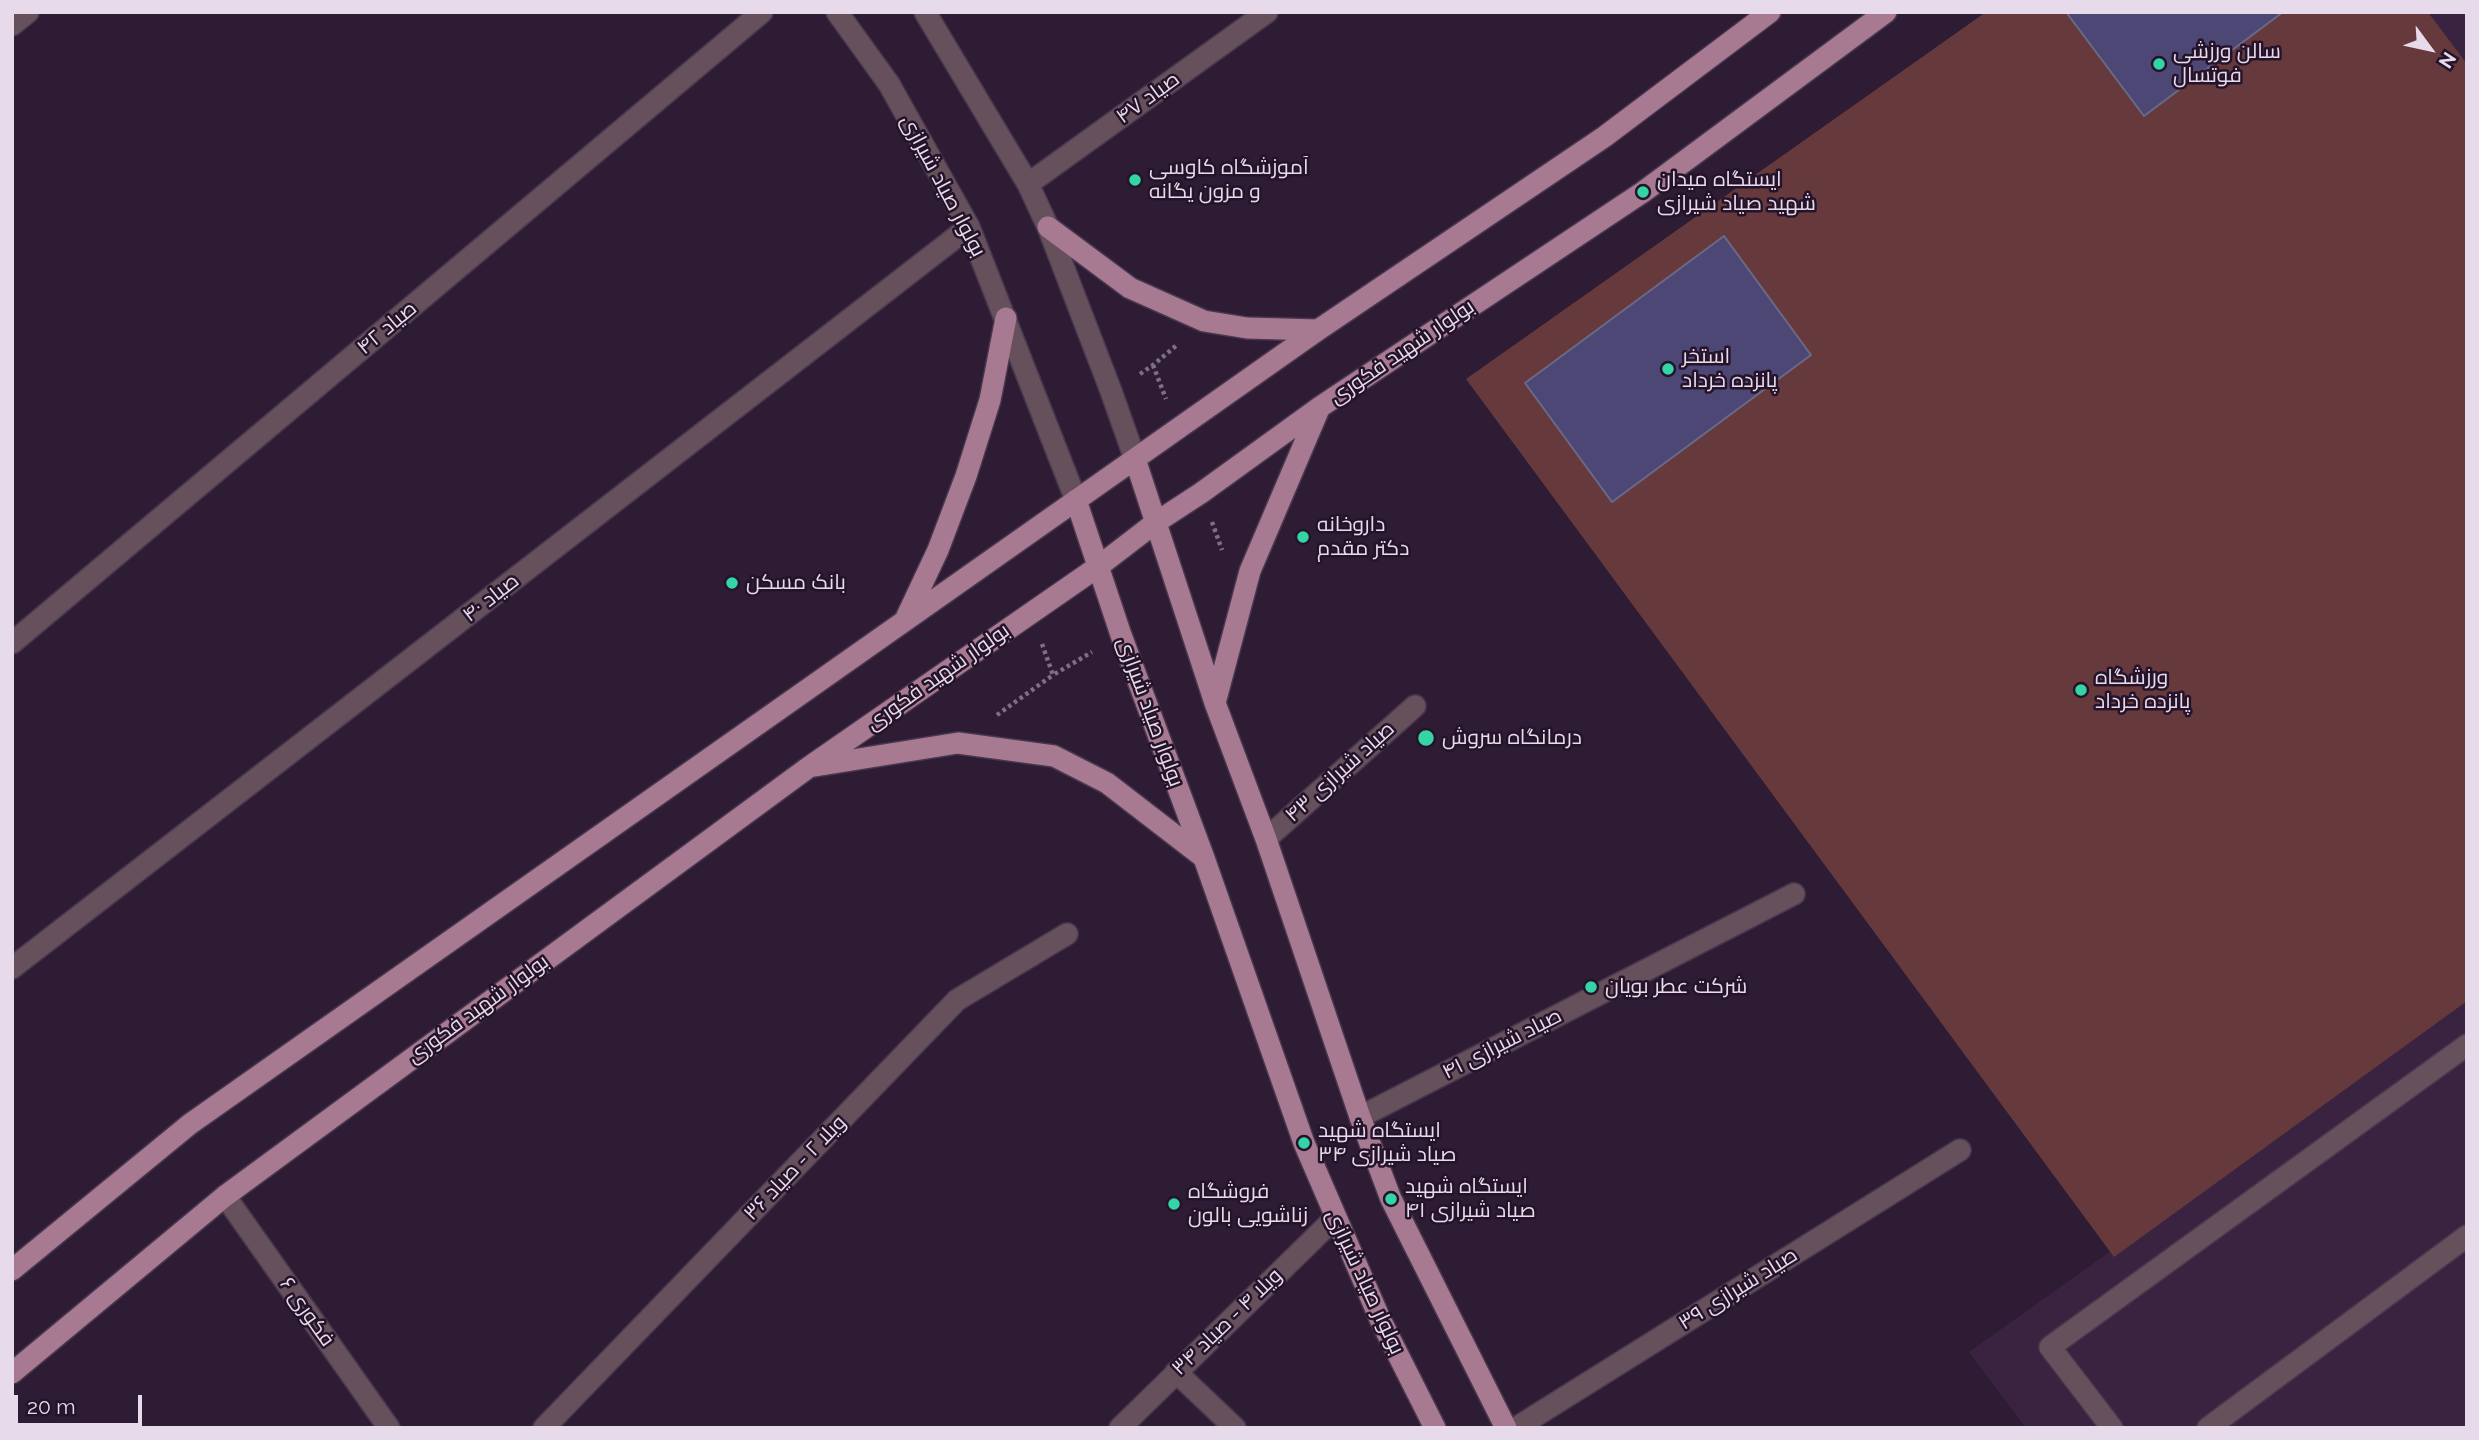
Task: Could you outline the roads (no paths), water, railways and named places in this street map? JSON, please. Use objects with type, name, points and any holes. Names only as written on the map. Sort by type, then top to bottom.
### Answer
[{"type":"main road","points":[[12,1270],[190,1124],[1318,330],[1604,137],[1770,12]]},
{"type":"main road","name":"بولوار شهید فکوری","points":[[12,1373],[225,1196],[809,766],[1099,566],[1320,407],[1643,192],[1886,12]]},
{"type":"main road","points":[[1048,227],[1130,288],[1204,321],[1247,328],[1318,330]]},
{"type":"main road","points":[[905,620],[938,550],[966,476],[990,400],[1006,318]]},
{"type":"main road","points":[[1215,703],[1250,571],[1320,407]]},
{"type":"main road","points":[[1135,459],[1215,703],[1266,839],[1360,1117],[1391,1199],[1506,1428]]},
{"type":"main road","name":"بولوار صیاد شیرازی","points":[[1076,500],[1121,635],[1204,858],[1304,1143],[1380,1319],[1435,1428]]},
{"type":"main road","points":[[809,766],[958,743],[1054,756],[1107,783],[1204,858]]},
{"type":"street","points":[[12,25],[28,12]]},
{"type":"street","name":"صیاد ۴۲","points":[[12,643],[762,12]]},
{"type":"street","name":"بولوار صیاد شیرازی","points":[[836,12],[889,84],[969,227],[1076,500]]},
{"type":"street","points":[[925,12],[1028,184],[1048,227],[1135,459]]},
{"type":"street","name":"صیاد ۴۷","points":[[1028,184],[1267,12]]},
{"type":"street","name":"صیاد ۴۰","points":[[12,968],[969,227]]},
{"type":"street","name":"صیاد شیرازی ۴۳","points":[[1266,839],[1415,706]]},
{"type":"street","name":"صیاد شیرازی ۴۱","points":[[1360,1117],[1794,894]]},
{"type":"street","name":"ویلا ۲ - صیاد ۳۶","points":[[544,1428],[957,1000],[1067,934]]},
{"type":"street","points":[[2112,1428],[2050,1347],[2467,1045]]},
{"type":"street","name":"صیاد شیرازی ۳۹","points":[[1516,1428],[1960,1150]]},
{"type":"street","name":"فکوری ۶","points":[[225,1196],[389,1428]]},
{"type":"street","name":"ویلا ۴ - صیاد ۳۴","points":[[1120,1428],[1335,1218]]},
{"type":"street","points":[[2208,1428],[2467,1236]]},
{"type":"street","points":[[1176,1372],[1235,1428]]},
{"type":"place","name":"سالن ورزشی فوتسال","points":[[2159,64]]},
{"type":"place","name":"آموزشگاه کاوسی و مزون یگانه","points":[[1135,180]]},
{"type":"place","name":"ایستگاه میدان شهید صیاد شیرازی","points":[[1643,192]]},
{"type":"place","name":"استخر پانزده خرداد","points":[[1668,369]]},
{"type":"place","name":"داروخانه دکتر مقدم","points":[[1303,537]]},
{"type":"place","name":"بانک مسکن","points":[[732,583]]},
{"type":"place","name":"ورزشگاه پانزده خرداد","points":[[2081,690]]},
{"type":"place","name":"درمانگاه سروش","points":[[1426,738]]},
{"type":"place","name":"شرکت عطر بویان","points":[[1591,987]]},
{"type":"place","name":"ایستگاه شهید صیاد شیرازی ۳۴","points":[[1304,1143]]},
{"type":"place","name":"ایستگاه شهید صیاد شیرازی ۴۱","points":[[1391,1199]]},
{"type":"place","name":"فروشگاه زناشویی بالون","points":[[1174,1204]]}]
